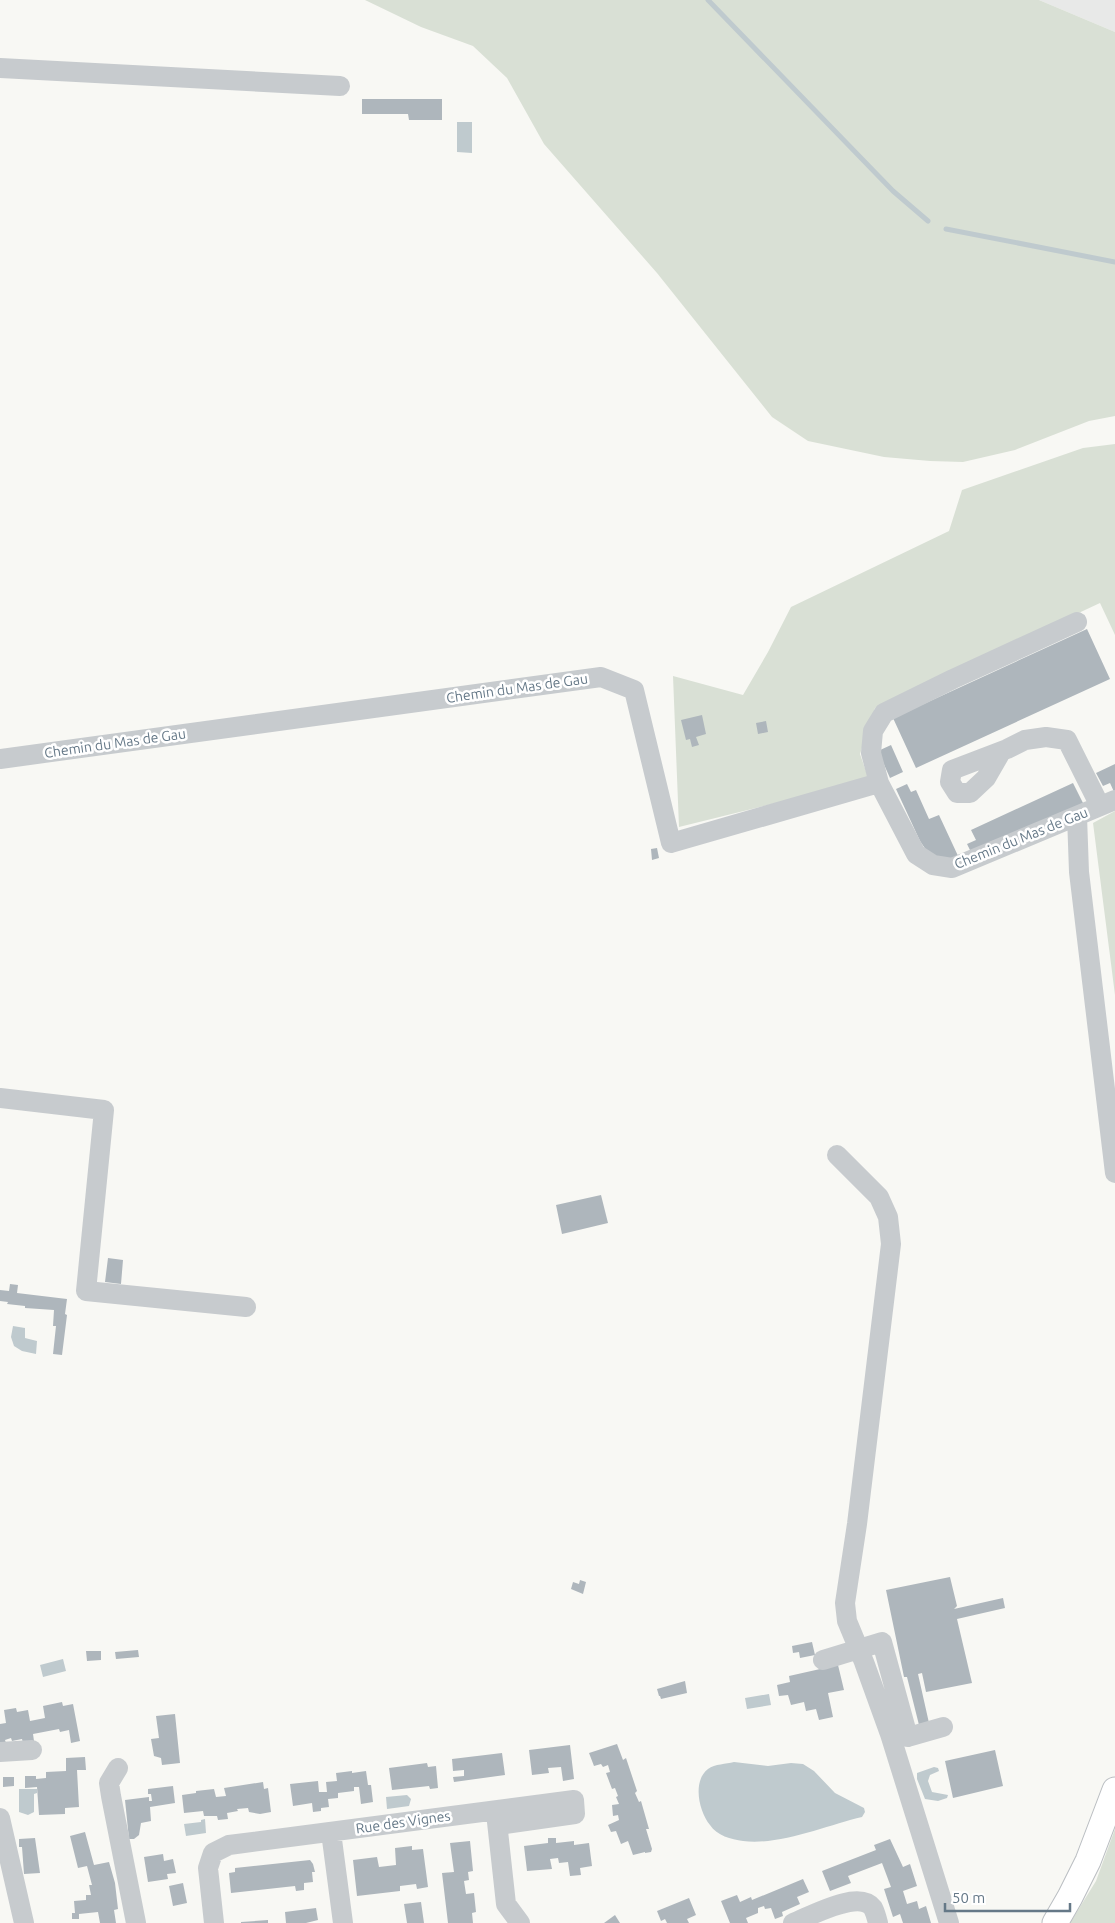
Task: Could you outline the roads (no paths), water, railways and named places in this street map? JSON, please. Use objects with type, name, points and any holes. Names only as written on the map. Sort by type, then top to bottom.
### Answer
[{"type":"main road","points":[[1055,1923],[1088,1861],[1115,1790]]},
{"type":"street","points":[[0,68],[340,86]]},
{"type":"street","points":[[879,783],[871,753],[873,730],[884,713],[1077,622]]},
{"type":"street","name":"Chemin du Mas de Gau","points":[[0,758],[601,676],[634,690],[671,843],[879,783],[916,854],[933,865],[952,868],[1107,803]]},
{"type":"street","points":[[1001,752],[1025,740],[1046,737],[1067,740],[1107,803]]},
{"type":"street","points":[[1077,816],[1079,872],[1115,1173]]},
{"type":"street","points":[[0,1098],[104,1110],[86,1291],[246,1307]]},
{"type":"street","points":[[837,1155],[879,1197],[888,1217],[890,1244],[858,1514],[845,1602],[847,1621],[890,1734],[949,1923]]},
{"type":"street","points":[[823,1660],[882,1642],[908,1737],[943,1727]]},
{"type":"street","points":[[0,1752],[32,1750]]},
{"type":"street","points":[[118,1768],[109,1783],[136,1923]]},
{"type":"street","points":[[0,1818],[24,1923]]},
{"type":"street","name":"Rue des Vignes","points":[[214,1923],[208,1868],[214,1853],[229,1845],[331,1832],[497,1818],[506,1904],[520,1923]]},
{"type":"street","points":[[331,1832],[343,1923]]},
{"type":"street","points":[[793,1923],[847,1901],[862,1900],[872,1908],[878,1923]]},
{"type":"waterway","points":[[708,0],[893,191],[928,221]]},
{"type":"waterway","points":[[946,229],[1115,262]]}]
